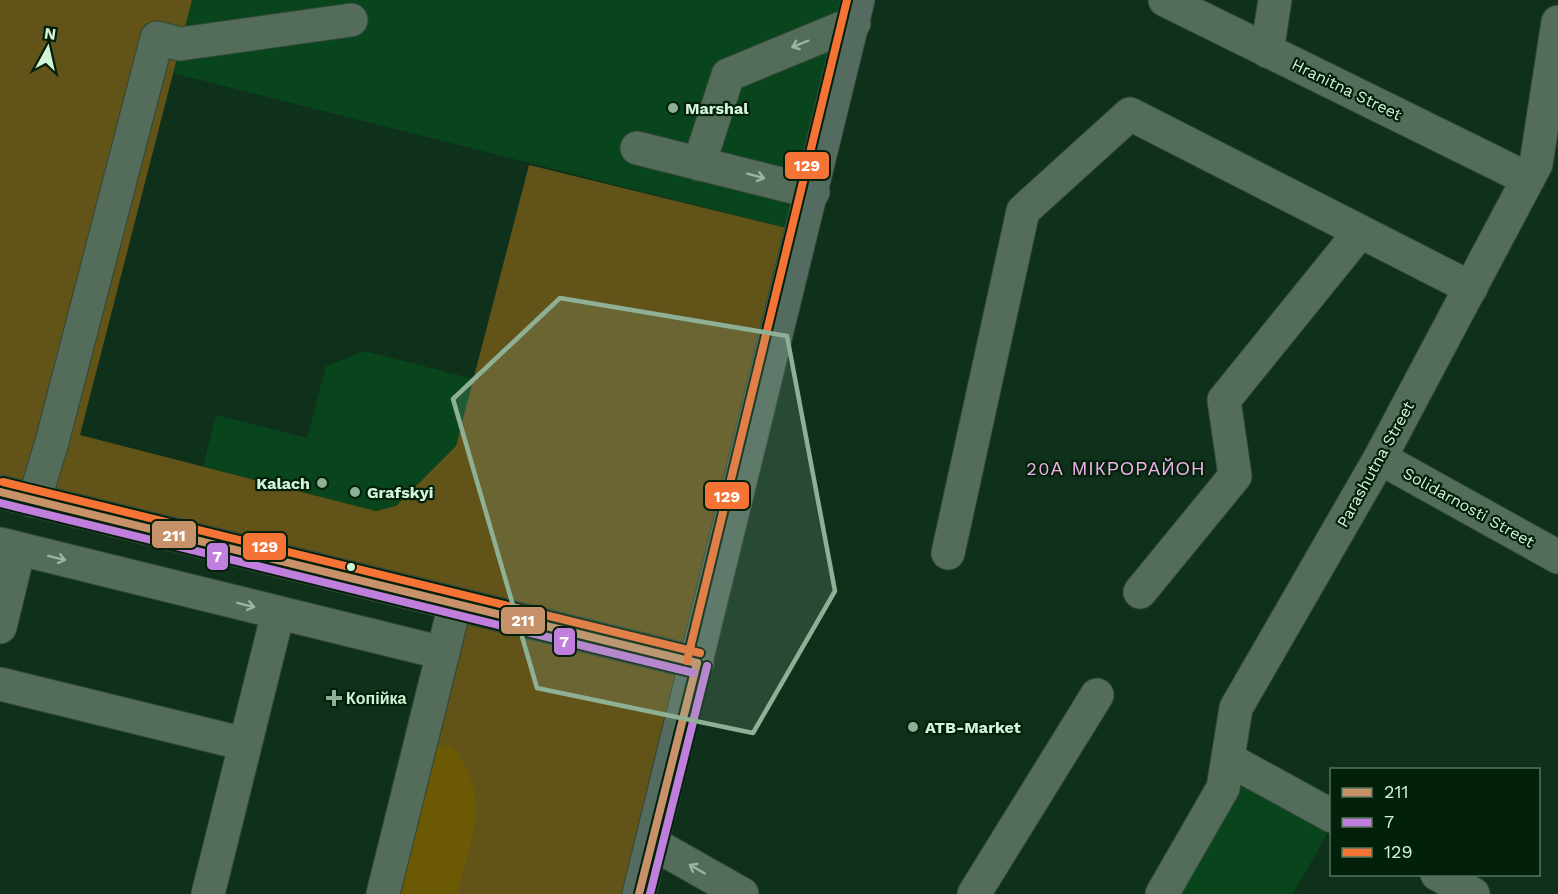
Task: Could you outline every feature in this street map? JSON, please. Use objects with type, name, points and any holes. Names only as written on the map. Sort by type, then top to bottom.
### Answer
[{"type":"main road","points":[[639,894],[856,11]]},
{"type":"street","name":"Hranitna Street","points":[[1165,0],[1267,51],[1541,172]]},
{"type":"street","points":[[1267,51],[1275,0]]},
{"type":"street","points":[[699,164],[728,75],[856,11]]},
{"type":"street","points":[[34,501],[52,442],[157,38],[180,44],[351,20]]},
{"type":"street","name":"Parashutna Street","points":[[1162,894],[1223,788],[1236,708],[1380,458],[1470,288],[1541,172],[1550,120],[1558,21]]},
{"type":"street","points":[[948,553],[1023,211],[1130,114],[1470,288]]},
{"type":"street","points":[[637,148],[813,192]]},
{"type":"street","points":[[1140,592],[1235,476],[1224,399],[1360,232]]},
{"type":"street","name":"Solidarnosti Street","points":[[1380,458],[1558,557]]},
{"type":"street","points":[[0,492],[697,663]]},
{"type":"street","points":[[0,627],[10,546],[443,653]]},
{"type":"street","points":[[383,894],[455,603]]},
{"type":"street","points":[[208,894],[278,612]]},
{"type":"street","points":[[0,684],[245,744]]},
{"type":"street","points":[[974,894],[1097,695]]},
{"type":"street","points":[[1228,759],[1330,815]]},
{"type":"street","points":[[652,843],[742,894]]},
{"type":"street","points":[[1441,876],[1473,894]]},
{"type":"highlighted area","points":[[560,298],[787,336],[835,591],[753,733],[537,688],[453,399]]},
{"type":"shaded area","points":[[0,0],[192,0],[80,435],[376,511],[396,506],[456,446],[529,165],[791,229],[688,644],[0,475]]},
{"type":"shaded area","points":[[192,0],[845,0],[791,229],[173,73]]},
{"type":"shaded area","points":[[364,351],[474,379],[456,446],[396,506],[376,511],[203,466],[216,415],[307,438],[326,366]]},
{"type":"shaded area","points":[[461,619],[681,673],[626,894],[393,894]]},
{"type":"shaded area","points":[[443,745],[453,748],[459,756],[471,780],[475,796],[474,828],[457,894],[399,894],[432,759],[437,749]]},
{"type":"shaded area","points":[[1241,779],[1330,829],[1293,894],[1175,894]]},
{"type":"transit line","name":"129","points":[[687,661],[847,0]]},
{"type":"transit line","name":"129","points":[[3,482],[700,653]]},
{"type":"transit line","name":"211","points":[[0,492],[697,663]]},
{"type":"transit line","name":"7","points":[[0,503],[694,673]]},
{"type":"transit line","name":"211","points":[[639,894],[697,663]]},
{"type":"transit line","name":"7","points":[[650,894],[707,666]]},
{"type":"place","name":"Marshal","points":[[673,108]]},
{"type":"place","name":"Kalach","points":[[322,483]]},
{"type":"place","name":"Grafskyi","points":[[355,492]]},
{"type":"place","name":"Копійка","points":[[334,698]]},
{"type":"place","name":"ATB-Market","points":[[913,727]]},
{"type":"district","name":"20А МІКРОРАЙОН","points":[[1116,469]]}]
